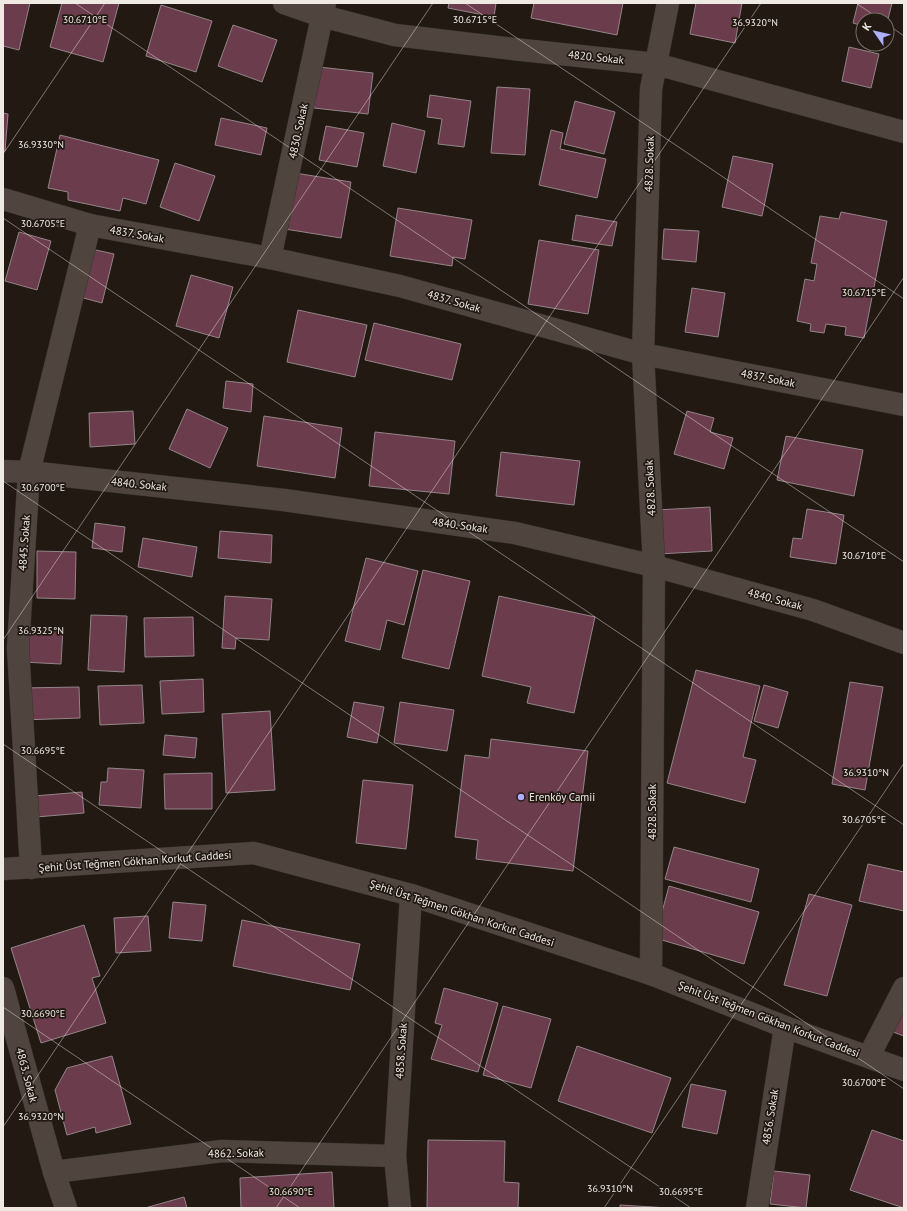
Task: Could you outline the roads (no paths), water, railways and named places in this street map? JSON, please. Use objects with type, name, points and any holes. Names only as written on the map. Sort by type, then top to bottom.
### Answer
[{"type":"street","name":"4820. Sokak","points":[[284,3],[324,10],[395,35],[656,64],[904,132]]},
{"type":"street","name":"4828. Sokak","points":[[651,974],[654,566],[643,354],[651,89],[668,3]]},
{"type":"street","name":"4830. Sokak","points":[[270,258],[324,10]]},
{"type":"street","name":"4837. Sokak","points":[[3,199],[90,225],[270,258],[400,286],[643,354],[904,405]]},
{"type":"street","name":"4845. Sokak","points":[[31,868],[10,648],[29,472],[90,225]]},
{"type":"street","name":"4840. Sokak","points":[[3,471],[29,472],[284,500],[515,533],[654,566],[813,610],[904,643]]},
{"type":"street","name":"Şehit Üst Teğmen Gökhan Korkut Caddesi","points":[[3,869],[254,852],[411,895],[651,974],[785,1027],[869,1056],[904,1070]]},
{"type":"street","name":"4858. Sokak","points":[[400,1208],[395,1156],[411,895]]},
{"type":"street","name":"4863. Sokak","points":[[3,988],[54,1172],[66,1208]]},
{"type":"street","points":[[869,1056],[904,988]]},
{"type":"street","name":"4856. Sokak","points":[[757,1208],[785,1027]]},
{"type":"street","name":"4862. Sokak","points":[[54,1172],[222,1151],[395,1156]]},
{"type":"place","name":"Erenköy Camii","points":[[521,797]]}]
